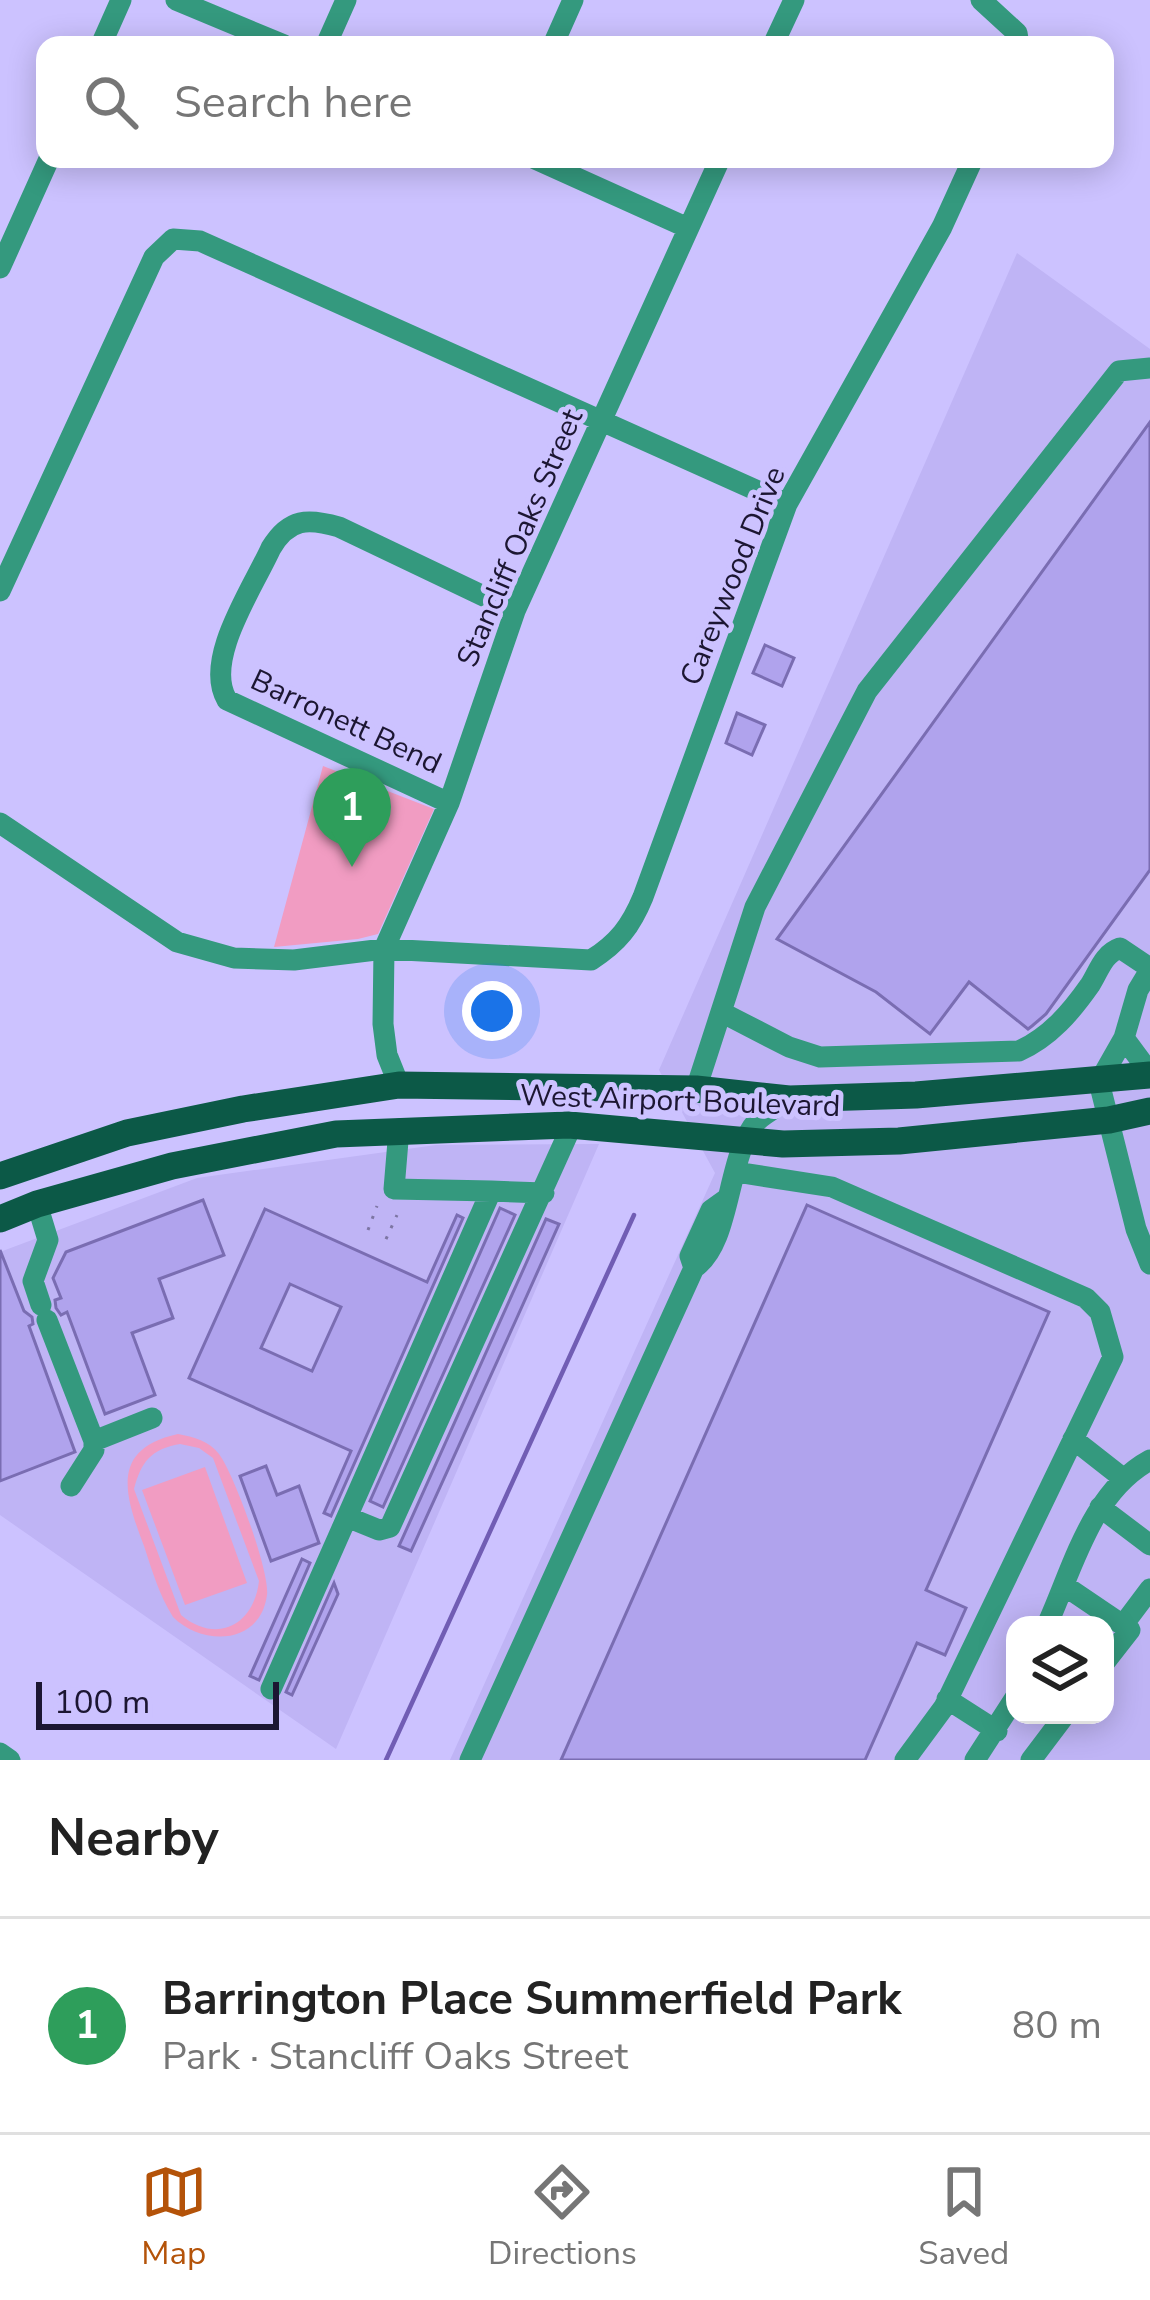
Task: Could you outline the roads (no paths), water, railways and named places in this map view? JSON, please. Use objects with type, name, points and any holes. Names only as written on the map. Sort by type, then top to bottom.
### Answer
[{"type":"main road","name":"West Airport Boulevard","points":[[13,1172],[127,1133],[399,1085],[696,1089],[789,1100],[1099,1082],[1150,1074]]},
{"type":"main road","points":[[399,1085],[399,1129]]},
{"type":"main road","points":[[572,1125],[573,1087]]},
{"type":"main road","name":"West Airport Boulevard","points":[[0,1219],[172,1166],[274,1143],[399,1129],[572,1125],[782,1144],[898,1141],[1150,1112]]},
{"type":"main road","points":[[13,1172],[37,1204]]},
{"type":"street","points":[[104,36],[121,0]]},
{"type":"street","points":[[176,0],[262,36]]},
{"type":"street","points":[[330,36],[346,0]]},
{"type":"street","points":[[557,36],[574,0]]},
{"type":"street","points":[[777,36],[794,0]]},
{"type":"street","points":[[981,0],[1018,36]]},
{"type":"street","points":[[0,268],[45,168]]},
{"type":"street","points":[[555,168],[688,228]]},
{"type":"street","name":"Stancliff Oaks Street","points":[[399,1085],[387,1055],[383,1024],[384,949],[449,802],[515,610],[716,168]]},
{"type":"street","name":"Careywood Drive","points":[[384,949],[591,960],[630,927],[787,504],[942,227],[969,168]]},
{"type":"street","points":[[0,591],[154,257],[172,239],[200,241],[787,504]]},
{"type":"street","points":[[696,1089],[755,907],[867,691],[1119,371],[1150,368]]},
{"type":"street","name":"Barronett Bend","points":[[449,802],[245,712],[227,700],[220,688],[220,657],[271,548],[281,532],[298,521],[339,527],[515,610]]},
{"type":"street","points":[[0,823],[177,942],[234,958],[294,960],[384,949]]},
{"type":"street","points":[[721,1012],[789,1047],[820,1057],[1019,1051],[1043,1040],[1089,986],[1109,952],[1120,948],[1150,969],[1138,990],[1124,1038],[1099,1082],[1136,1228],[1150,1264]]},
{"type":"street","points":[[1124,1038],[1150,1074]]},
{"type":"street","points":[[470,1760],[694,1268],[690,1256],[710,1210],[725,1200],[757,1122],[789,1100]]},
{"type":"street","points":[[347,1517],[379,1530],[390,1527],[572,1125]]},
{"type":"street","points":[[399,1129],[388,1205],[491,1192],[544,1192]]},
{"type":"street","points":[[736,1172],[832,1187],[1086,1298],[1100,1312],[1113,1357],[947,1699],[904,1760]]},
{"type":"street","points":[[271,1689],[491,1192]]},
{"type":"street","points":[[37,1204],[48,1240],[33,1281],[83,1434],[94,1450],[71,1486]]},
{"type":"street","points":[[83,1434],[152,1418]]},
{"type":"street","points":[[1073,1439],[1124,1479]]},
{"type":"street","points":[[1051,1616],[1100,1507],[1124,1479],[1150,1460]]},
{"type":"street","points":[[1100,1507],[1150,1545]]},
{"type":"street","points":[[1064,1586],[1130,1630],[1114,1650]]},
{"type":"street","points":[[1123,1625],[1150,1589]]},
{"type":"street","points":[[947,1699],[997,1731]]},
{"type":"street","points":[[984,1757],[1006,1714]]},
{"type":"street","points":[[1030,1760],[1058,1724]]},
{"type":"street","points":[[0,1753],[10,1760]]},
{"type":"waterway","points":[[386,1760],[634,1215]]},
{"type":"place","name":"Barrington Place Summerfield Park","points":[[352,867]]}]
